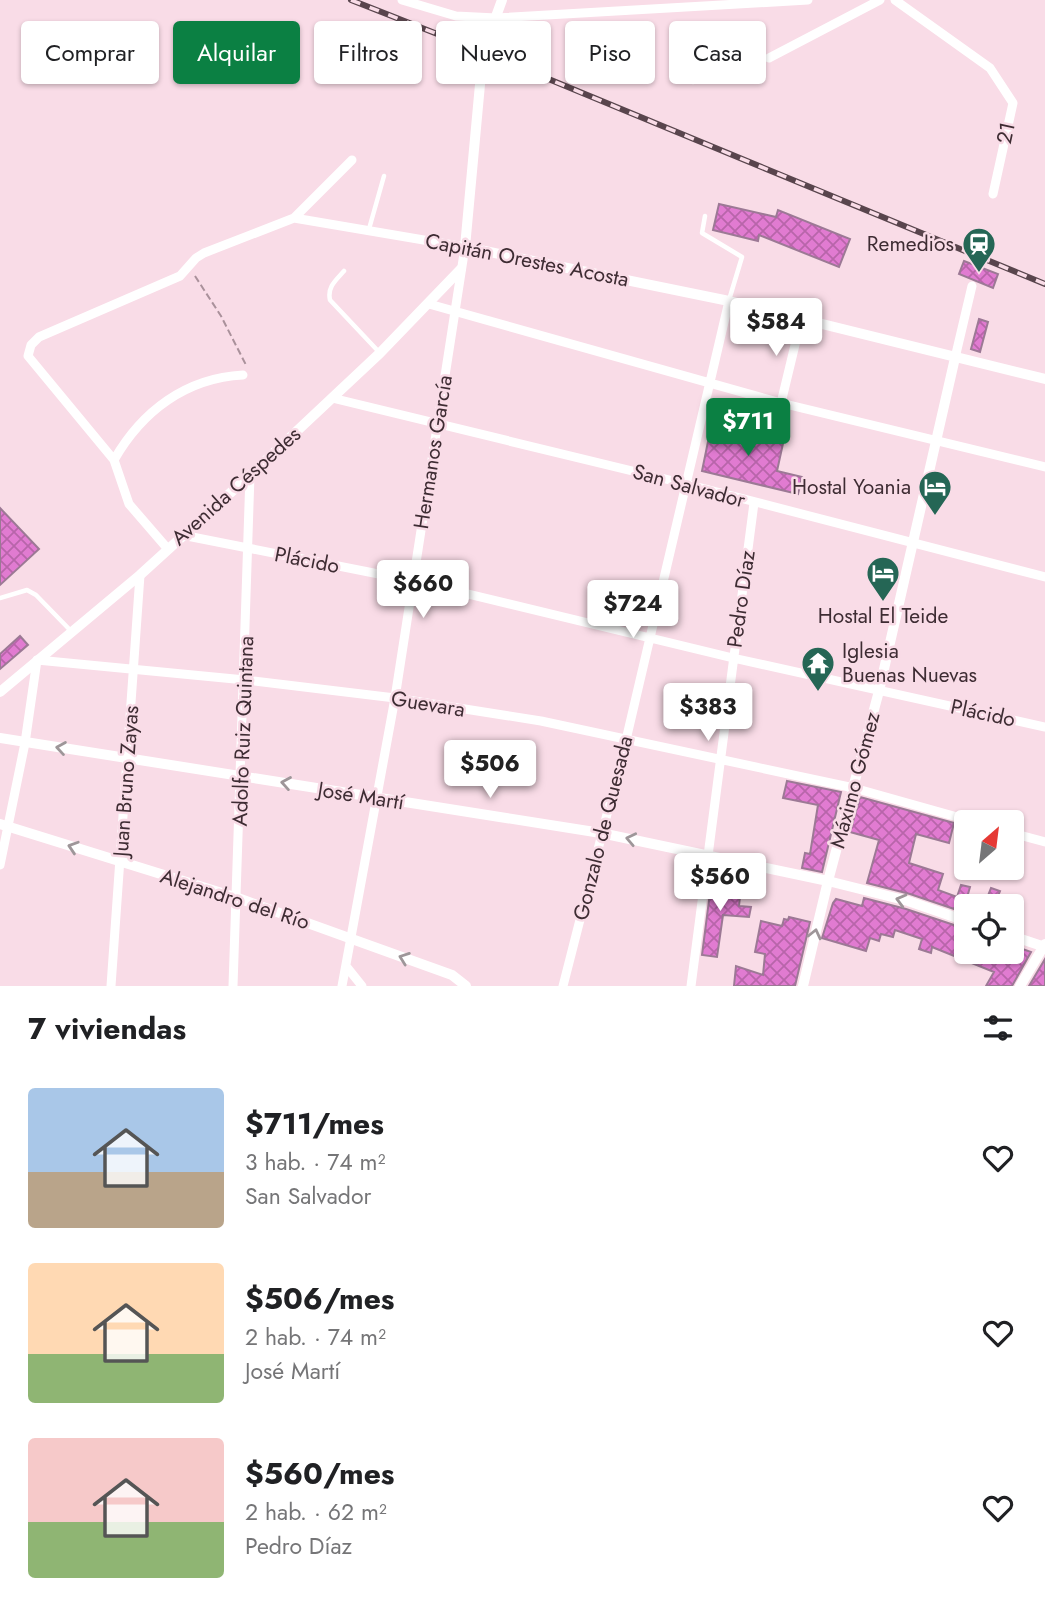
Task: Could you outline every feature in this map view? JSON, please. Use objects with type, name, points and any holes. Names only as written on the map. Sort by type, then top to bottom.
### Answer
[{"type":"street","points":[[402,0],[456,16],[496,18],[808,0]]},
{"type":"street","name":"Hermanos García","points":[[342,986],[378,799],[465,247],[483,52],[502,0]]},
{"type":"street","points":[[769,58],[880,0]]},
{"type":"street","name":"21","points":[[895,0],[990,68],[1013,103],[993,194]]},
{"type":"street","points":[[294,218],[352,160]]},
{"type":"street","name":"Capitán Orestes Acosta","points":[[114,460],[29,356],[31,345],[39,337],[180,276],[204,253],[294,218],[465,247],[729,301],[1045,379]]},
{"type":"street","name":"Avenida Céspedes","points":[[0,692],[140,575],[250,475],[380,352],[461,269]]},
{"type":"street","name":"Máximo Gómez","points":[[803,986],[879,691],[972,286]]},
{"type":"street","name":"Gonzalo de Quesada","points":[[563,986],[626,740],[729,301]]},
{"type":"street","points":[[429,304],[709,384],[1045,467]]},
{"type":"street","points":[[781,403],[801,320]]},
{"type":"street","points":[[167,548],[128,504],[114,460],[127,438],[170,396],[223,376],[243,375]]},
{"type":"street","name":"San Salvador","points":[[332,398],[686,484],[1045,577]]},
{"type":"street","name":"Adolfo Ruiz Quintana","points":[[233,986],[250,475]]},
{"type":"street","name":"Pedro Díaz","points":[[691,986],[754,503]]},
{"type":"street","name":"Plácido","points":[[182,535],[414,581],[733,658],[1045,727]]},
{"type":"street","name":"Juan Bruno Zayas","points":[[111,986],[140,575]]},
{"type":"street","points":[[0,865],[4,825],[25,743],[37,660]]},
{"type":"street","name":"Guevara","points":[[37,660],[245,680],[394,698],[541,721],[854,788],[954,816]]},
{"type":"street","name":"José Martí","points":[[0,738],[601,833],[828,881],[908,901],[954,917]]},
{"type":"street","name":"Alejandro del Río","points":[[4,825],[238,898],[452,975],[466,986]]},
{"type":"street","points":[[1024,836],[1045,842]]},
{"type":"street","points":[[1020,986],[1044,946],[1024,940]]},
{"type":"street","points":[[346,966],[362,986]]},
{"type":"lane","points":[[369,229],[384,176]]},
{"type":"lane","points":[[705,216],[702,233],[742,257],[729,301]]},
{"type":"lane","points":[[344,271],[331,287],[330,300],[380,352]]},
{"type":"lane","points":[[0,598],[27,590],[36,594],[72,632]]},
{"type":"path","points":[[188,267],[221,316],[248,369],[243,375]]},
{"type":"building","points":[[719,204],[776,217],[778,210],[850,239],[839,267],[759,235],[758,241],[713,230]]},
{"type":"building","name":"Remedios","points":[[964,261],[998,274],[993,288],[959,274]]},
{"type":"building","points":[[979,319],[988,322],[980,352],[971,349]]},
{"type":"building","points":[[712,422],[784,439],[777,471],[802,477],[798,494],[702,471]]},
{"type":"building","points":[[0,508],[39,549],[0,585]]},
{"type":"building","points":[[20,636],[28,645],[0,669],[0,654]]},
{"type":"building","points":[[787,781],[841,792],[822,872],[802,868],[805,853],[810,854],[818,805],[783,798]]},
{"type":"building","points":[[860,797],[954,823],[949,843],[916,834],[909,863],[943,874],[938,890],[954,896],[954,909],[867,883],[879,840],[850,832]]},
{"type":"building","points":[[712,877],[732,879],[730,896],[740,897],[739,906],[751,907],[749,917],[723,915],[717,957],[702,955]]},
{"type":"building","points":[[961,885],[970,887],[968,894],[958,894]]},
{"type":"building","points":[[991,888],[1000,891],[999,894],[989,894]]},
{"type":"building","points":[[864,898],[954,925],[954,956],[932,947],[931,953],[919,949],[922,939],[895,930],[893,937],[881,934],[879,941],[870,938],[866,951],[822,938],[836,899],[862,906]]},
{"type":"building","points":[[789,917],[810,922],[795,986],[734,986],[736,966],[763,975],[765,954],[755,952],[761,921],[782,926],[784,919],[788,920]]},
{"type":"building","points":[[1024,949],[1031,952],[1012,986],[986,986],[994,972],[974,964],[1024,964]]},
{"type":"building","points":[[1045,959],[1045,986],[1029,986]]},
{"type":"railway","points":[[351,0],[1045,284]]},
{"type":"place","name":"Remedios","points":[[979,274]]},
{"type":"place","name":"Hostal Yoania","points":[[935,517]]},
{"type":"place","name":"Hostal El Teide","points":[[883,603]]},
{"type":"place","name":"Iglesia Buenas Nuevas","points":[[818,693]]}]
